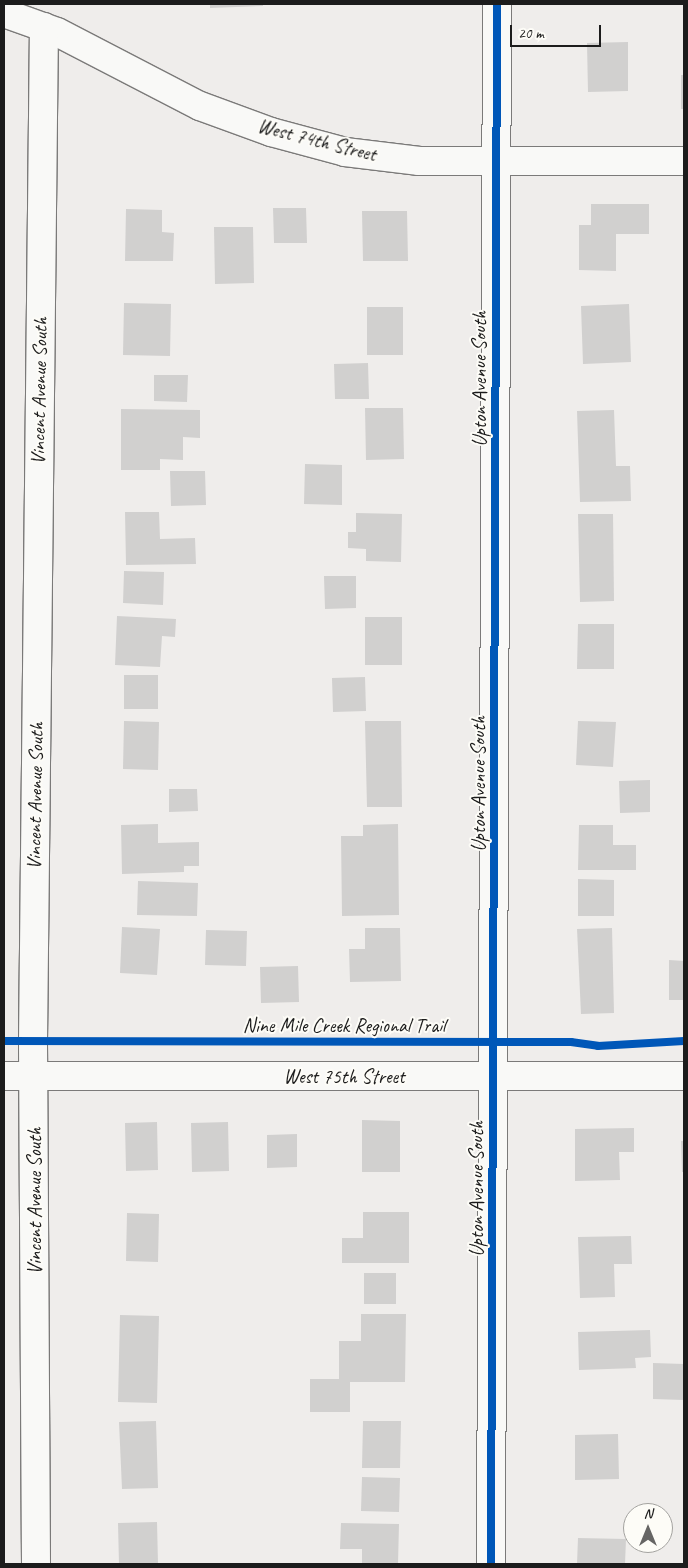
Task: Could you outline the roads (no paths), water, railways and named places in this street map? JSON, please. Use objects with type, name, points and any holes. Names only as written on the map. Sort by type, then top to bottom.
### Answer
[{"type":"street","name":"Upton Avenue South","points":[[492,1564],[496,4]]},
{"type":"street","name":"West 74th Street","points":[[4,13],[44,27],[200,106],[271,132],[345,152],[410,160],[684,161]]},
{"type":"street","name":"Vincent Avenue South","points":[[36,1564],[33,1076],[44,27]]},
{"type":"street","name":"West 75th Street","points":[[4,1076],[684,1076]]}]
